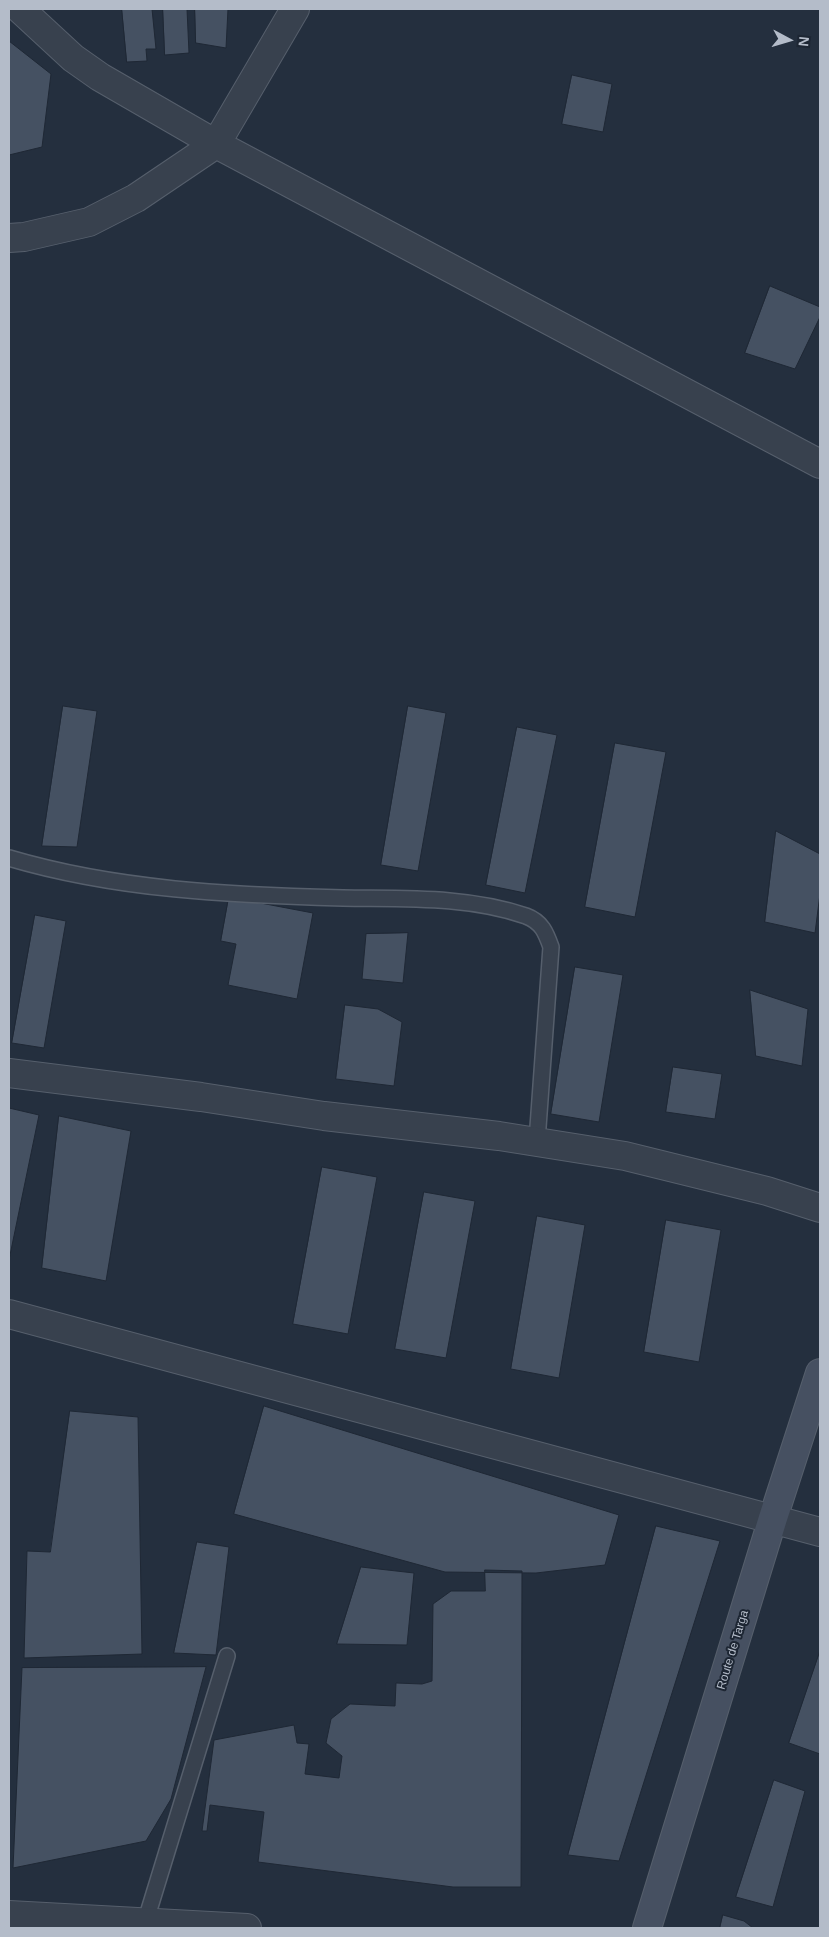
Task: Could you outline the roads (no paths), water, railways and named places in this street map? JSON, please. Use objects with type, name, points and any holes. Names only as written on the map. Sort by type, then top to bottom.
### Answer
[{"type":"main road","name":"Route de Targa","points":[[647,1928],[773,1518],[820,1373]]},
{"type":"street","points":[[20,9],[73,58],[100,77],[216,144],[820,464]]},
{"type":"street","points":[[9,238],[24,237],[89,222],[136,198],[216,144],[295,9]]},
{"type":"street","points":[[9,1073],[201,1097],[324,1116],[537,1142],[625,1156],[767,1191],[820,1208]]},
{"type":"street","points":[[9,1314],[820,1532]]},
{"type":"street","points":[[9,1915],[46,1923],[145,1923],[247,1928]]},
{"type":"lane","points":[[9,858],[74,874],[154,888],[343,898],[438,899],[501,909],[529,917],[545,928],[551,947],[537,1142]]},
{"type":"lane","points":[[145,1923],[228,1656]]}]
